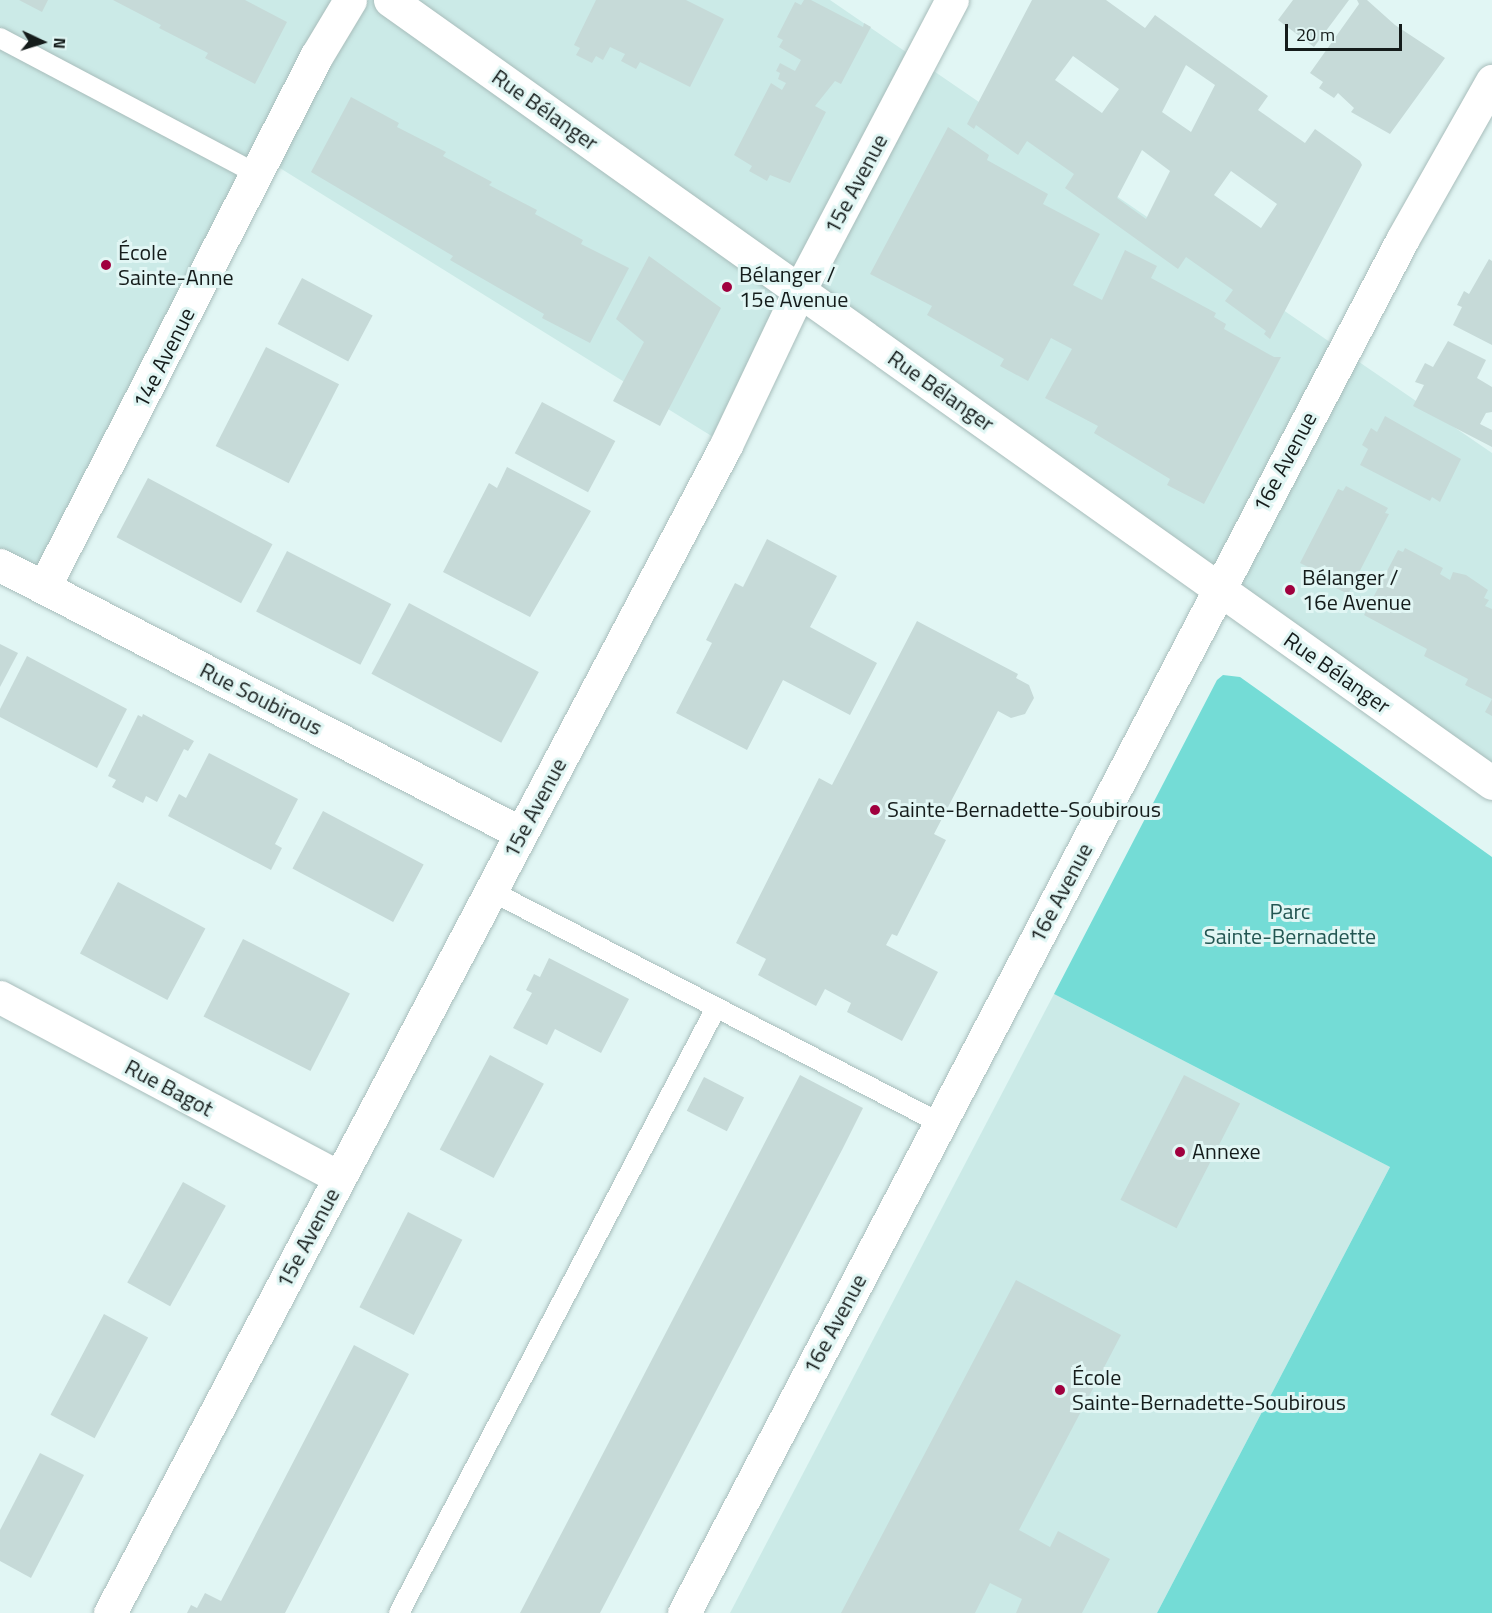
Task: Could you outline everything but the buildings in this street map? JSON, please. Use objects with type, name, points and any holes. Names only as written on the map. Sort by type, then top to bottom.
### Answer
[{"type":"street","name":"14e Avenue","points":[[44,587],[259,175],[317,55],[350,0]]},
{"type":"street","name":"Rue Bélanger","points":[[390,0],[1492,783]]},
{"type":"street","name":"15e Avenue","points":[[110,1613],[726,445],[799,291],[952,0]]},
{"type":"street","name":"16e Avenue","points":[[684,1613],[1402,240],[1492,81]]},
{"type":"street","name":"Rue Soubirous","points":[[0,565],[521,833]]},
{"type":"street","name":"Rue Bagot","points":[[0,998],[339,1178]]},
{"type":"lane","points":[[0,38],[259,175]]},
{"type":"lane","points":[[491,891],[940,1123]]},
{"type":"lane","points":[[399,1613],[716,1008]]},
{"type":"shaded area","points":[[0,0],[830,0],[1492,453],[1492,783],[799,291],[726,445],[267,160],[44,587],[0,565]]},
{"type":"shaded area","name":"École Sainte-Bernadette-Soubirous","points":[[1054,994],[1390,1167],[1157,1613],[730,1613]]},
{"type":"green space","name":"Parc Sainte-Bernadette","points":[[1223,675],[1240,677],[1492,857],[1492,1613],[1157,1613],[1390,1167],[1054,994],[1217,680]]},
{"type":"place","name":"École Sainte-Anne","points":[[106,265]]},
{"type":"place","name":"Bélanger / 15e Avenue","points":[[727,287]]},
{"type":"place","name":"Bélanger / 16e Avenue","points":[[1290,590]]},
{"type":"place","name":"Sainte-Bernadette-Soubirous","points":[[875,810]]},
{"type":"place","name":"Annexe","points":[[1180,1152]]},
{"type":"place","name":"École Sainte-Bernadette-Soubirous","points":[[1060,1390]]}]
